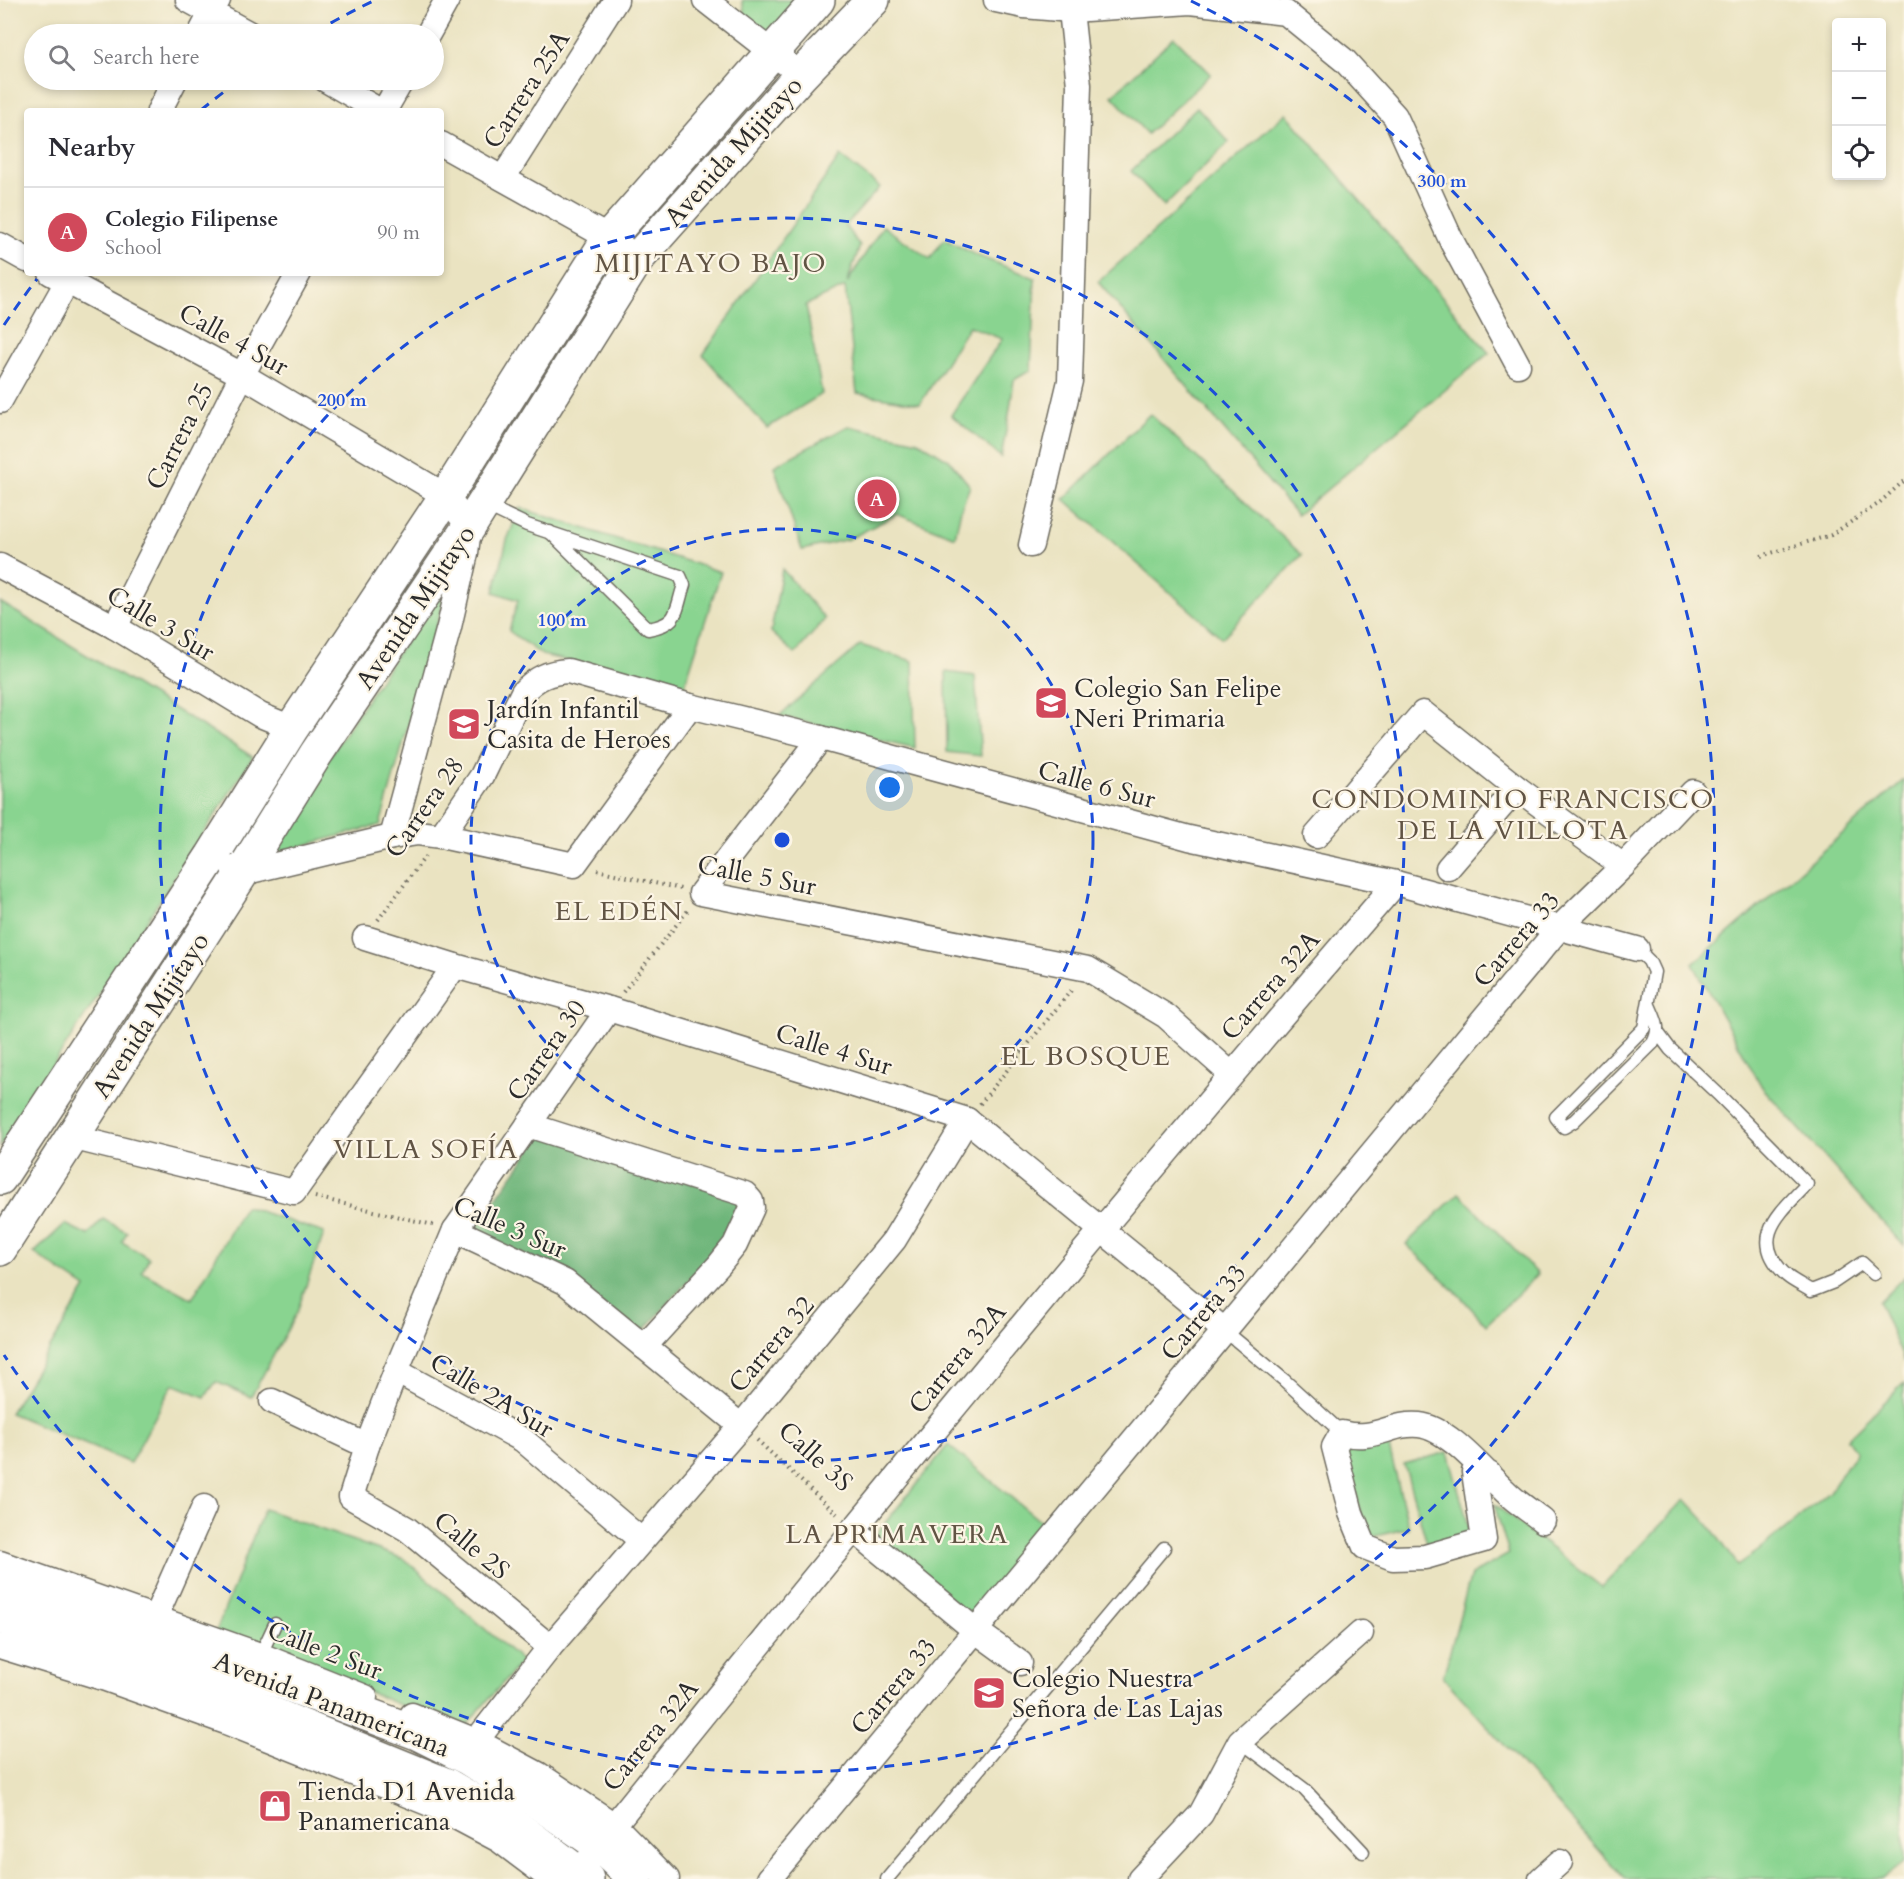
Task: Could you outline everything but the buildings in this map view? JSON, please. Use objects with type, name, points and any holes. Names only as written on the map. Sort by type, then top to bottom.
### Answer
[{"type":"main road","name":"Avenida Mijitayo","points":[[0,1178],[212,856],[292,728],[446,496],[609,238],[818,0]]},
{"type":"main road","name":"Avenida Mijitayo","points":[[0,1249],[316,754],[476,516],[638,258],[801,75],[873,0]]},
{"type":"main road","name":"Avenida Panamericana","points":[[0,1585],[257,1663],[417,1733],[467,1758],[533,1798],[606,1835],[634,1879]]},
{"type":"main road","name":"Avenida Panamericana","points":[[0,1617],[238,1700],[447,1785],[510,1822],[573,1877]]},
{"type":"street","points":[[188,0],[215,6],[238,24]]},
{"type":"street","points":[[434,24],[447,0]]},
{"type":"street","name":"Carrera 25A","points":[[503,178],[616,0]]},
{"type":"street","points":[[705,0],[801,75]]},
{"type":"street","points":[[733,0],[738,24]]},
{"type":"street","points":[[996,0],[1024,6],[1071,10],[1190,2],[1286,13],[1345,61],[1395,116],[1452,242],[1518,365]]},
{"type":"street","points":[[205,24],[215,6]]},
{"type":"street","points":[[1031,545],[1070,381],[1079,86],[1071,10]]},
{"type":"street","points":[[161,108],[171,90]]},
{"type":"street","points":[[344,90],[377,108]]},
{"type":"street","points":[[384,108],[396,90]]},
{"type":"street","points":[[444,146],[609,238],[638,258]]},
{"type":"street","points":[[0,245],[24,258]]},
{"type":"street","points":[[0,400],[64,276]]},
{"type":"street","name":"Calle 4 Sur","points":[[64,276],[242,375],[476,516]]},
{"type":"street","name":"Carrera 25","points":[[115,627],[242,375],[296,276]]},
{"type":"street","points":[[392,837],[459,589],[476,516]]},
{"type":"street","name":"Calle 3 Sur","points":[[0,566],[115,627],[260,715],[292,728]]},
{"type":"street","name":"Calle 6 Sur","points":[[543,676],[568,671],[690,706],[821,738],[1189,838],[1396,883],[1637,949]]},
{"type":"street","name":"Carrera 28","points":[[441,836],[482,776],[523,692],[543,676]]},
{"type":"street","points":[[212,856],[242,873],[392,837],[418,833],[574,865],[690,706]]},
{"type":"street","points":[[1316,836],[1423,713],[1517,788],[1623,866]]},
{"type":"street","points":[[701,893],[821,738]]},
{"type":"street","points":[[1448,868],[1517,788]]},
{"type":"street","name":"Carrera 33","points":[[770,1879],[1559,928],[1623,866],[1693,792]]},
{"type":"street","name":"Carrera 32A","points":[[573,1877],[853,1529],[1102,1228],[1396,883]]},
{"type":"street","name":"Calle 5 Sur","points":[[701,893],[1088,969],[1166,1016],[1231,1074]]},
{"type":"street","name":"Calle 4 Sur","points":[[365,938],[609,1009],[967,1120],[1224,1330]]},
{"type":"street","points":[[71,1137],[294,1192],[455,966]]},
{"type":"street","name":"Carrera 30","points":[[351,1497],[367,1446],[396,1371],[455,1230],[609,1009]]},
{"type":"street","name":"Carrera 32","points":[[476,1741],[550,1647],[741,1426],[894,1240],[967,1120]]},
{"type":"street","points":[[528,1125],[745,1194],[751,1201],[752,1208],[735,1245],[644,1347]]},
{"type":"street","name":"Calle 3 Sur","points":[[455,1230],[566,1282],[741,1426]]},
{"type":"street","name":"Calle 2A Sur","points":[[396,1371],[523,1440],[641,1540]]},
{"type":"street","points":[[272,1401],[367,1446]]},
{"type":"street","points":[[1489,1474],[1474,1472],[1484,1540],[1425,1557],[1392,1558],[1365,1547],[1337,1464],[1334,1447],[1342,1433],[1355,1437],[1382,1433],[1398,1427],[1417,1425],[1433,1428],[1476,1461],[1489,1474],[1507,1493],[1543,1521]]},
{"type":"street","name":"Calle 2S","points":[[351,1497],[407,1529],[550,1647]]},
{"type":"street","points":[[155,1618],[204,1507]]},
{"type":"street","name":"Calle 3S","points":[[853,1529],[976,1631],[1020,1663]]},
{"type":"street","name":"Calle 2 Sur","points":[[0,1563],[155,1618],[257,1663],[476,1741],[538,1774],[606,1835],[667,1879]]},
{"type":"street","points":[[1140,1879],[1202,1814],[1240,1742],[1361,1633]]},
{"type":"street","points":[[0,1646],[103,1678],[226,1722],[435,1806],[573,1877]]},
{"type":"street","points":[[1541,1879],[1560,1862]]},
{"type":"lane","points":[[476,516],[527,525],[550,532],[680,576],[684,585],[673,619],[664,626],[648,629],[550,532]]},
{"type":"lane","points":[[1637,949],[1654,972],[1644,1028],[1566,1106],[1556,1117],[1557,1120],[1567,1127],[1653,1043],[1658,1033]]},
{"type":"lane","points":[[1649,1005],[1658,1033],[1670,1049],[1807,1184],[1782,1211],[1768,1232],[1769,1253],[1788,1276],[1811,1291],[1834,1282],[1862,1263],[1874,1275]]},
{"type":"lane","points":[[1224,1330],[1342,1433]]},
{"type":"lane","points":[[887,1879],[1164,1548]]},
{"type":"lane","points":[[257,1663],[275,1624]]},
{"type":"lane","points":[[1240,1742],[1304,1789],[1363,1852]]},
{"type":"path","points":[[1761,556],[1831,535],[1878,504],[1904,482]]},
{"type":"path","name":"Carrera 28","points":[[365,938],[441,836]]},
{"type":"path","name":"Calle 5 Sur","points":[[574,865],[701,893]]},
{"type":"path","name":"Carrera 30","points":[[609,1009],[701,893]]},
{"type":"path","points":[[967,1120],[1088,969]]},
{"type":"path","name":"Calle 3 Sur","points":[[294,1192],[455,1230]]},
{"type":"path","name":"Calle 3S","points":[[741,1426],[853,1529]]},
{"type":"green space","points":[[742,0],[807,0],[772,40],[746,22]]},
{"type":"green space","points":[[1174,37],[1211,74],[1147,134],[1112,96]]},
{"type":"green space","points":[[1197,107],[1229,142],[1164,206],[1131,171]]},
{"type":"green space","points":[[1286,113],[1489,353],[1297,515],[1098,282]]},
{"type":"green space","points":[[840,156],[880,187],[845,226],[860,246],[847,283],[883,226],[930,259],[944,239],[978,256],[1035,278],[1031,370],[1014,380],[1001,457],[951,415],[1002,339],[969,326],[920,404],[857,393],[845,287],[806,305],[822,394],[767,428],[703,355]]},
{"type":"green space","points":[[1150,414],[1302,555],[1222,638],[1064,499]]},
{"type":"green space","points":[[848,426],[918,441],[949,460],[970,486],[961,509],[955,537],[897,514],[849,539],[802,550],[774,466]]},
{"type":"green space","points":[[520,508],[721,572],[684,687],[542,655],[509,631],[518,600],[494,592],[507,540]]},
{"type":"green space","points":[[782,569],[825,619],[795,654],[771,632]]},
{"type":"green space","points":[[439,590],[443,603],[380,825],[264,856]]},
{"type":"green space","points":[[0,602],[253,757],[0,1147]]},
{"type":"green space","points":[[860,645],[913,661],[915,748],[779,716]]},
{"type":"green space","points":[[946,672],[975,676],[981,756],[947,752]]},
{"type":"green space","points":[[1904,780],[1904,1246],[1762,1087],[1693,964]]},
{"type":"green space","points":[[542,1134],[741,1199],[723,1241],[642,1333],[475,1228]]},
{"type":"green space","points":[[1459,1193],[1538,1274],[1486,1325],[1461,1297],[1406,1244]]},
{"type":"green space","points":[[245,1206],[324,1233],[297,1312],[251,1397],[216,1382],[205,1397],[173,1384],[130,1463],[10,1413],[86,1288],[34,1253],[65,1224],[88,1235],[103,1219],[127,1232],[122,1242],[149,1258],[142,1272],[192,1299]]},
{"type":"green space","points":[[1904,1277],[1904,1361],[1879,1302]]},
{"type":"green space","points":[[1904,1383],[1904,1862],[1882,1879],[1625,1879],[1443,1677],[1471,1575],[1509,1554],[1494,1504],[1602,1587],[1685,1499],[1709,1525],[1738,1565],[1830,1492],[1856,1452],[1847,1439]]},
{"type":"green space","points":[[1386,1435],[1409,1528],[1367,1538],[1344,1446]]},
{"type":"green space","points":[[948,1445],[1046,1526],[970,1619],[873,1538]]},
{"type":"green space","points":[[1448,1452],[1471,1534],[1428,1547],[1404,1464]]},
{"type":"green space","points":[[264,1509],[404,1559],[522,1661],[461,1731],[291,1659],[215,1634]]},
{"type":"place","name":"Colegio Filipense","points":[[877,499]]},
{"type":"place","name":"Colegio San Felipe Neri Primaria","points":[[1051,703]]},
{"type":"place","name":"Jardín Infantil Casita de Heroes","points":[[464,724]]},
{"type":"place","name":"Colegio Nuestra Señora de Las Lajas","points":[[989,1693]]},
{"type":"place","name":"Tienda D1 Avenida Panamericana","points":[[275,1806]]},
{"type":"district","name":"MIJITAYO BAJO","points":[[711,263]]},
{"type":"district","name":"CONDOMINIO FRANCISCO DE LA VILLOTA","points":[[1513,814]]},
{"type":"district","name":"EL EDÉN","points":[[619,911]]},
{"type":"district","name":"EL BOSQUE","points":[[1086,1056]]},
{"type":"district","name":"VILLA SOFÍA","points":[[426,1149]]},
{"type":"district","name":"LA PRIMAVERA","points":[[897,1534]]}]
